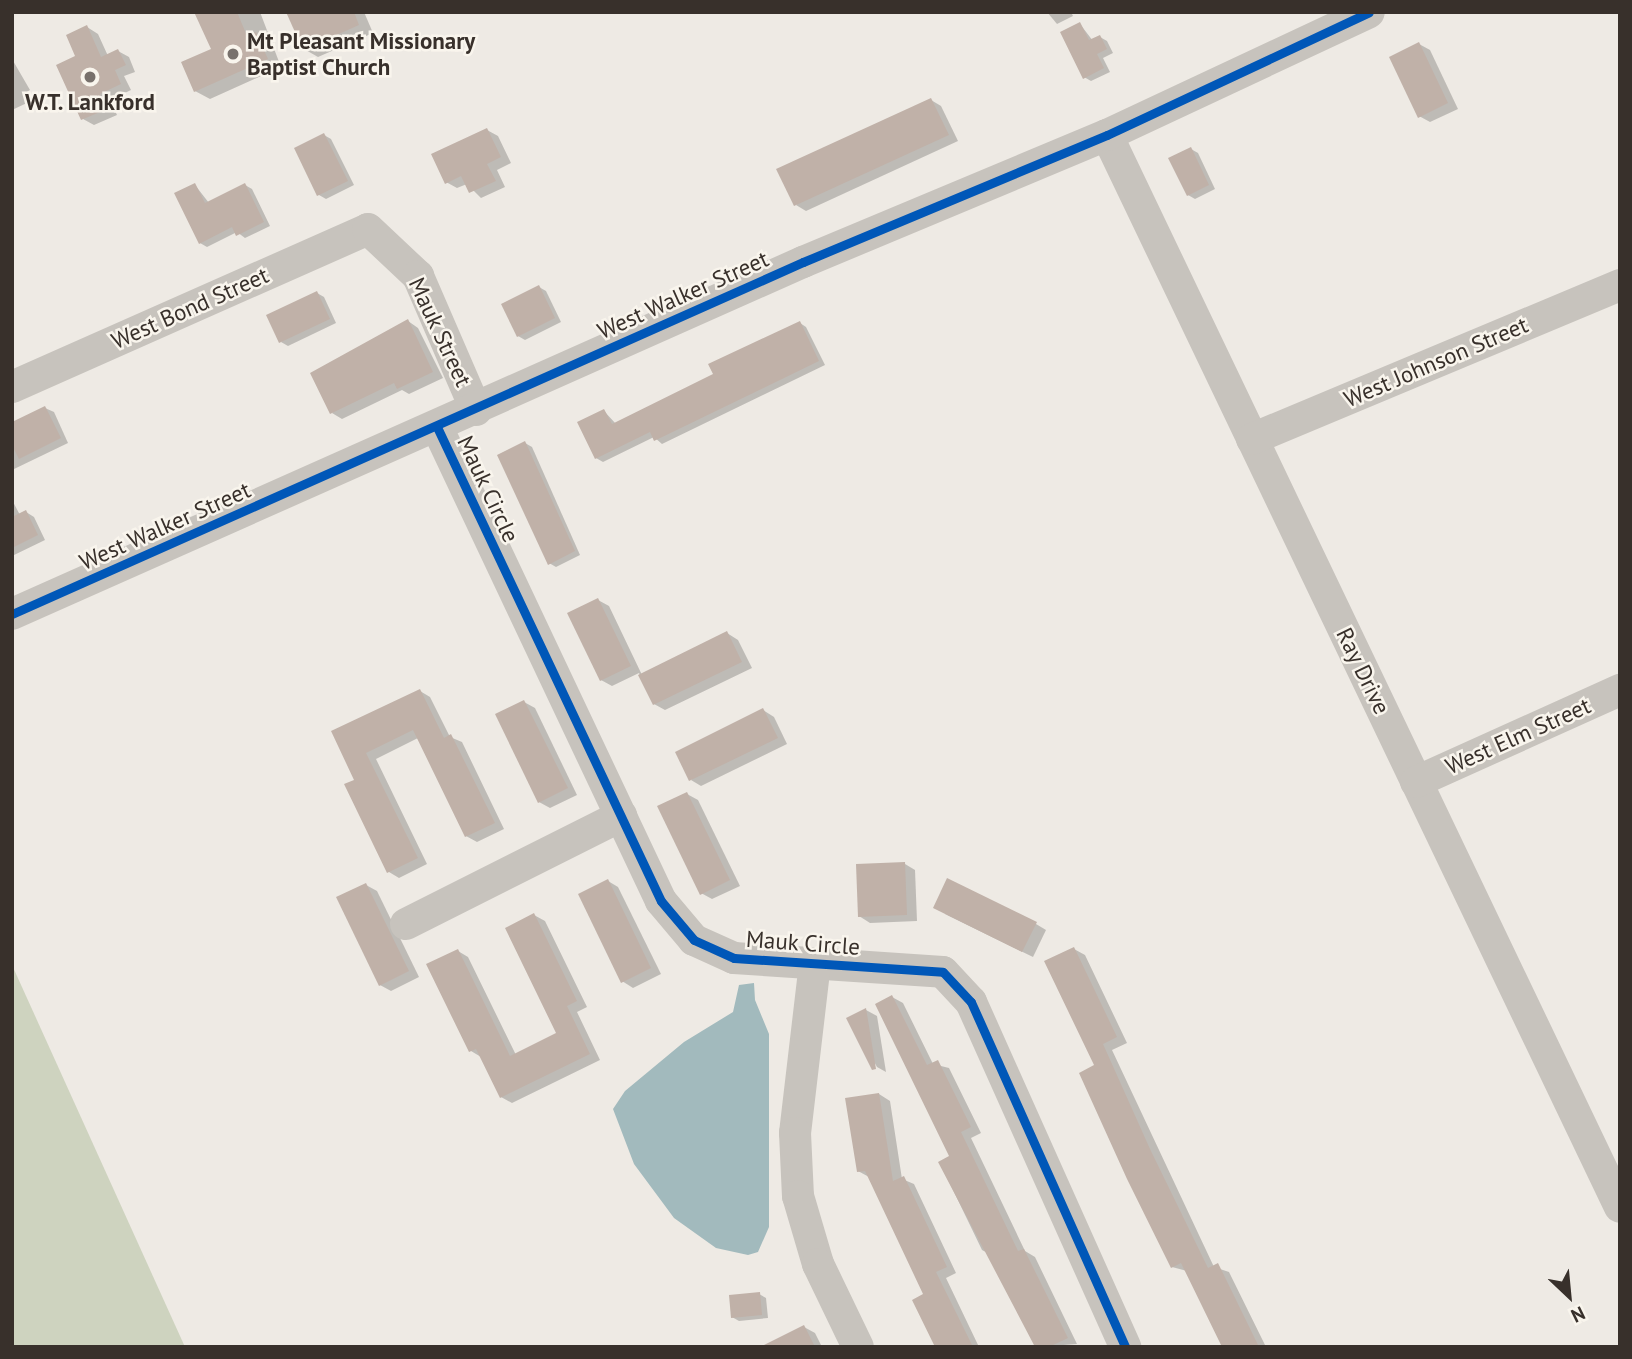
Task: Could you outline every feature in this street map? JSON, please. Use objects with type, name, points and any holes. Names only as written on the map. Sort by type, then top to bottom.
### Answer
[{"type":"street","name":"West Walker Street","points":[[12,614],[477,410],[803,262],[1107,135],[1369,12]]},
{"type":"street","name":"Ray Drive","points":[[1107,135],[1620,1207]]},
{"type":"street","name":"Mauk Street","points":[[368,229],[418,276],[477,410]]},
{"type":"street","name":"West Bond Street","points":[[12,387],[368,229]]},
{"type":"street","name":"West Johnson Street","points":[[1252,439],[1620,285]]},
{"type":"street","name":"Mauk Circle","points":[[437,427],[662,901],[694,940],[734,958],[943,972],[971,1002],[1125,1347]]},
{"type":"street","name":"West Elm Street","points":[[1416,782],[1620,690]]},
{"type":"street","points":[[406,924],[621,816]]},
{"type":"street","points":[[815,963],[795,1133],[798,1196],[818,1264],[858,1347]]},
{"type":"green space","points":[[12,965],[185,1347],[12,1347]]},
{"type":"water","points":[[754,983],[755,1000],[769,1034],[769,1227],[758,1252],[748,1255],[716,1248],[674,1218],[634,1164],[613,1109],[625,1091],[684,1042],[733,1012],[739,985]]},
{"type":"building","name":"Mt Pleasant Missionary Baptist Church","points":[[194,12],[237,12],[247,36],[256,32],[268,59],[194,92],[181,62],[211,49]]},
{"type":"building","name":"Mt Pleasant Missionary Baptist Church","points":[[286,12],[354,12],[359,25],[303,50]]},
{"type":"building","points":[[1080,22],[1089,40],[1100,35],[1107,49],[1097,54],[1104,68],[1083,79],[1060,32]]},
{"type":"building","name":"W.T. Lankford","points":[[87,25],[101,57],[118,49],[126,65],[115,70],[121,84],[100,94],[107,109],[81,120],[56,65],[75,56],[66,35]]},
{"type":"building","points":[[1419,42],[1448,103],[1418,118],[1389,57]]},
{"type":"building","points":[[931,98],[949,135],[794,206],[776,169]]},
{"type":"building","points":[[487,128],[501,157],[487,164],[496,181],[469,193],[461,176],[445,184],[431,154]]},
{"type":"building","points":[[324,133],[348,181],[317,196],[294,148]]},
{"type":"building","points":[[1191,147],[1209,185],[1187,196],[1168,158]]},
{"type":"building","points":[[195,183],[205,203],[245,183],[264,222],[236,236],[232,227],[199,244],[174,193]]},
{"type":"building","points":[[539,285],[555,318],[517,337],[501,304]]},
{"type":"building","points":[[317,291],[330,319],[279,343],[266,315]]},
{"type":"building","points":[[408,319],[433,372],[397,389],[394,383],[330,414],[310,373]]},
{"type":"building","points":[[800,321],[819,361],[654,441],[650,432],[595,459],[577,422],[604,409],[612,424],[713,374],[708,364]]},
{"type":"building","points":[[45,406],[61,438],[19,459],[12,445],[12,422]]},
{"type":"building","points":[[525,441],[575,551],[548,565],[497,455]]},
{"type":"building","points":[[26,510],[38,535],[12,548],[12,517]]},
{"type":"building","points":[[598,598],[631,666],[600,681],[567,613]]},
{"type":"building","points":[[727,631],[742,662],[653,705],[638,675]]},
{"type":"building","points":[[420,689],[444,738],[451,734],[495,823],[465,837],[413,730],[366,753],[418,858],[387,873],[344,784],[354,780],[331,731]]},
{"type":"building","points":[[524,700],[568,788],[538,803],[495,714]]},
{"type":"building","points":[[763,708],[778,738],[689,781],[675,752]]},
{"type":"building","points":[[687,792],[730,880],[700,895],[657,806]]},
{"type":"building","points":[[905,862],[907,915],[858,917],[856,864]]},
{"type":"building","points":[[947,878],[1037,922],[1022,952],[933,908]]},
{"type":"building","points":[[608,879],[651,968],[621,983],[578,894]]},
{"type":"building","points":[[366,883],[409,971],[379,986],[336,897]]},
{"type":"building","points":[[534,913],[577,1001],[567,1006],[590,1054],[500,1098],[476,1049],[469,1052],[426,964],[458,949],[510,1056],[556,1033],[505,928]]},
{"type":"building","points":[[1074,947],[1117,1037],[1103,1044],[1150,1149],[1208,1268],[1218,1263],[1259,1347],[1222,1347],[1181,1263],[1171,1268],[1127,1179],[1079,1073],[1094,1065],[1044,961]]},
{"type":"building","points":[[892,995],[927,1065],[938,1060],[971,1127],[961,1132],[1018,1251],[1024,1249],[1068,1338],[1049,1347],[1035,1347],[938,1162],[949,1156],[875,1004]]},
{"type":"building","points":[[866,1008],[876,1069],[872,1070],[846,1018]]},
{"type":"building","points":[[879,1093],[893,1181],[904,1176],[947,1267],[936,1272],[973,1347],[935,1347],[912,1300],[923,1294],[865,1171],[857,1172],[845,1098]]},
{"type":"building","points":[[760,1292],[762,1315],[731,1318],[729,1295]]},
{"type":"building","points":[[804,1325],[815,1347],[760,1347]]},
{"type":"cycle path","points":[[12,614],[803,262],[1107,135],[1369,12]]},
{"type":"cycle path","points":[[437,427],[661,901],[694,940],[734,958],[943,972],[971,1002],[1125,1347]]},
{"type":"place","name":"Mt Pleasant Missionary Baptist Church","points":[[233,54]]},
{"type":"place","name":"W.T. Lankford","points":[[90,77]]}]
